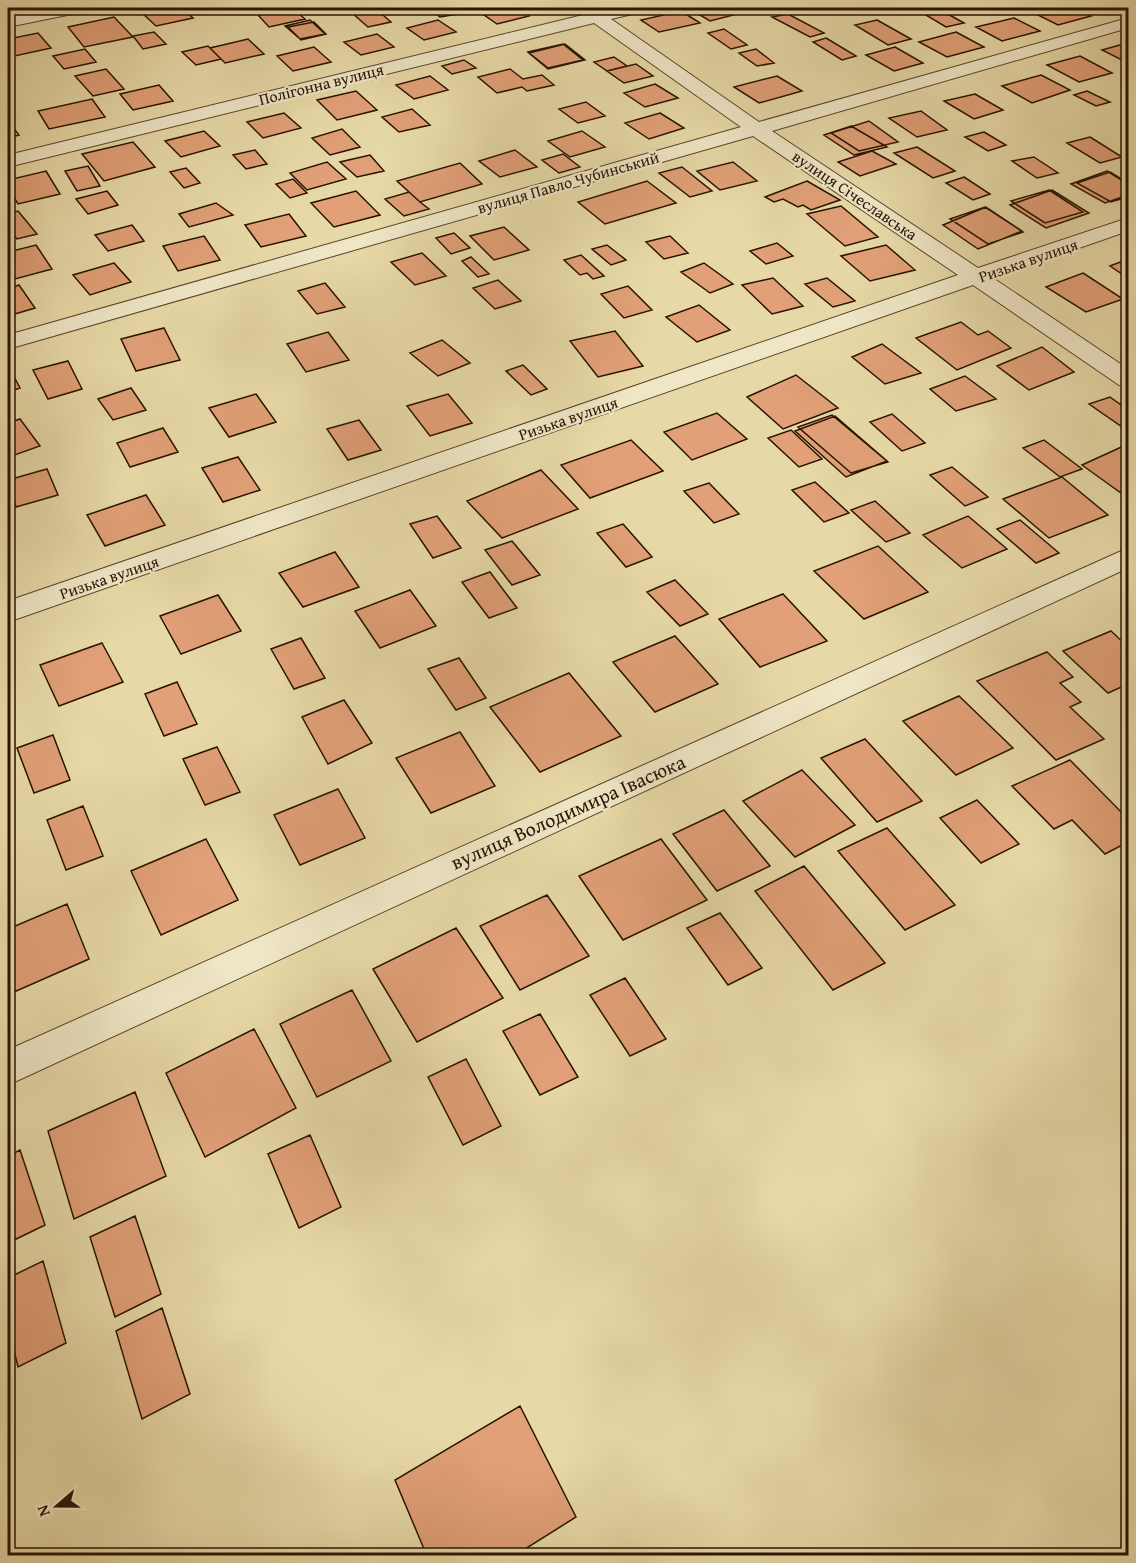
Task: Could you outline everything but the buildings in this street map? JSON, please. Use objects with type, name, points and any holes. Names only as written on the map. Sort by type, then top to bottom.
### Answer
[{"type":"street","points":[[8,22],[77,8]]},
{"type":"street","name":"Полігонна вулиця","points":[[8,161],[591,12],[635,8]]},
{"type":"street","name":"вулиця Січеславська","points":[[591,12],[755,128],[1128,380]]},
{"type":"street","name":"вулиця Павло Чубинський","points":[[8,342],[1128,23]]},
{"type":"street","name":"Ризька вулиця","points":[[8,612],[1128,224]]},
{"type":"street","name":"вулиця Володимира Івасюка","points":[[8,1068],[1128,557]]}]
